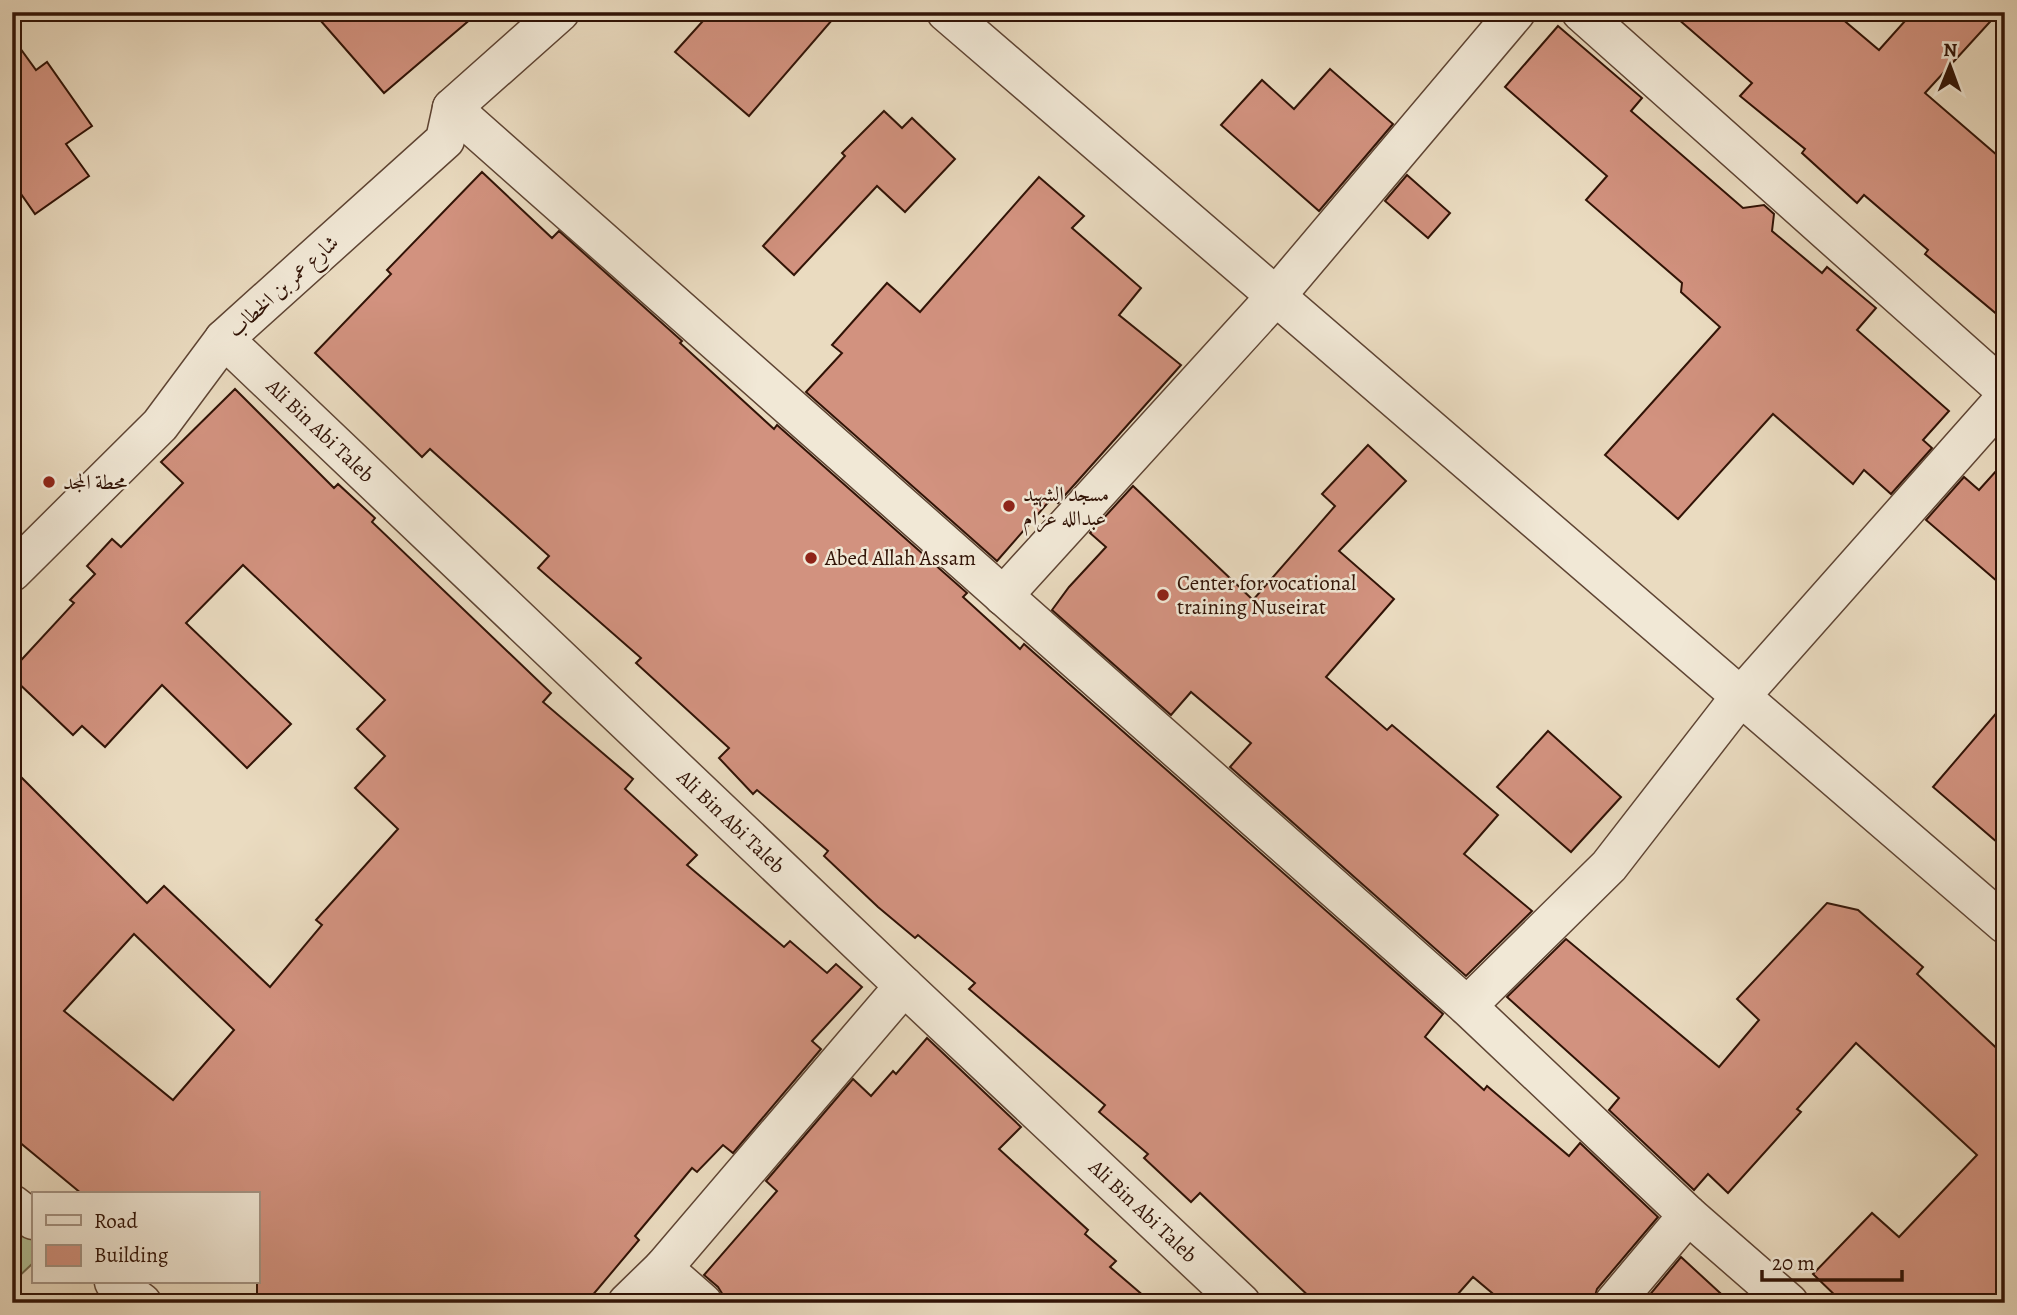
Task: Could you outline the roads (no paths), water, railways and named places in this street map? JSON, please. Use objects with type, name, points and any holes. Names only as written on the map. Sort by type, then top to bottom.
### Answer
[{"type":"street","points":[[560,12],[452,108],[1467,1006],[1688,1215],[1789,1303]]},
{"type":"street","points":[[946,12],[2005,924]]},
{"type":"street","points":[[1003,596],[1276,296],[1516,12]]},
{"type":"street","points":[[1581,12],[2005,390]]},
{"type":"street","name":"شارع عمر بن الخطاب","points":[[12,572],[160,425],[225,339],[444,140],[452,108]]},
{"type":"street","name":"Ali Bin Abi Taleb","points":[[225,339],[1241,1303]]},
{"type":"street","points":[[1467,1006],[1609,866],[1740,697],[2005,398]]},
{"type":"street","points":[[627,1303],[663,1268],[904,986]]},
{"type":"street","points":[[12,1204],[32,1219]]},
{"type":"street","points":[[1614,1303],[1688,1215]]},
{"type":"street","points":[[663,1268],[703,1303]]},
{"type":"street","points":[[117,1284],[142,1303]]},
{"type":"place","name":"محطة المجد","points":[[49,482]]},
{"type":"place","name":"مسجد الشهيد عبدالله عزام","points":[[1009,506]]},
{"type":"place","name":"Abed Allah Assam","points":[[811,558]]},
{"type":"place","name":"Center for vocational training Nuseirat","points":[[1163,595]]}]
